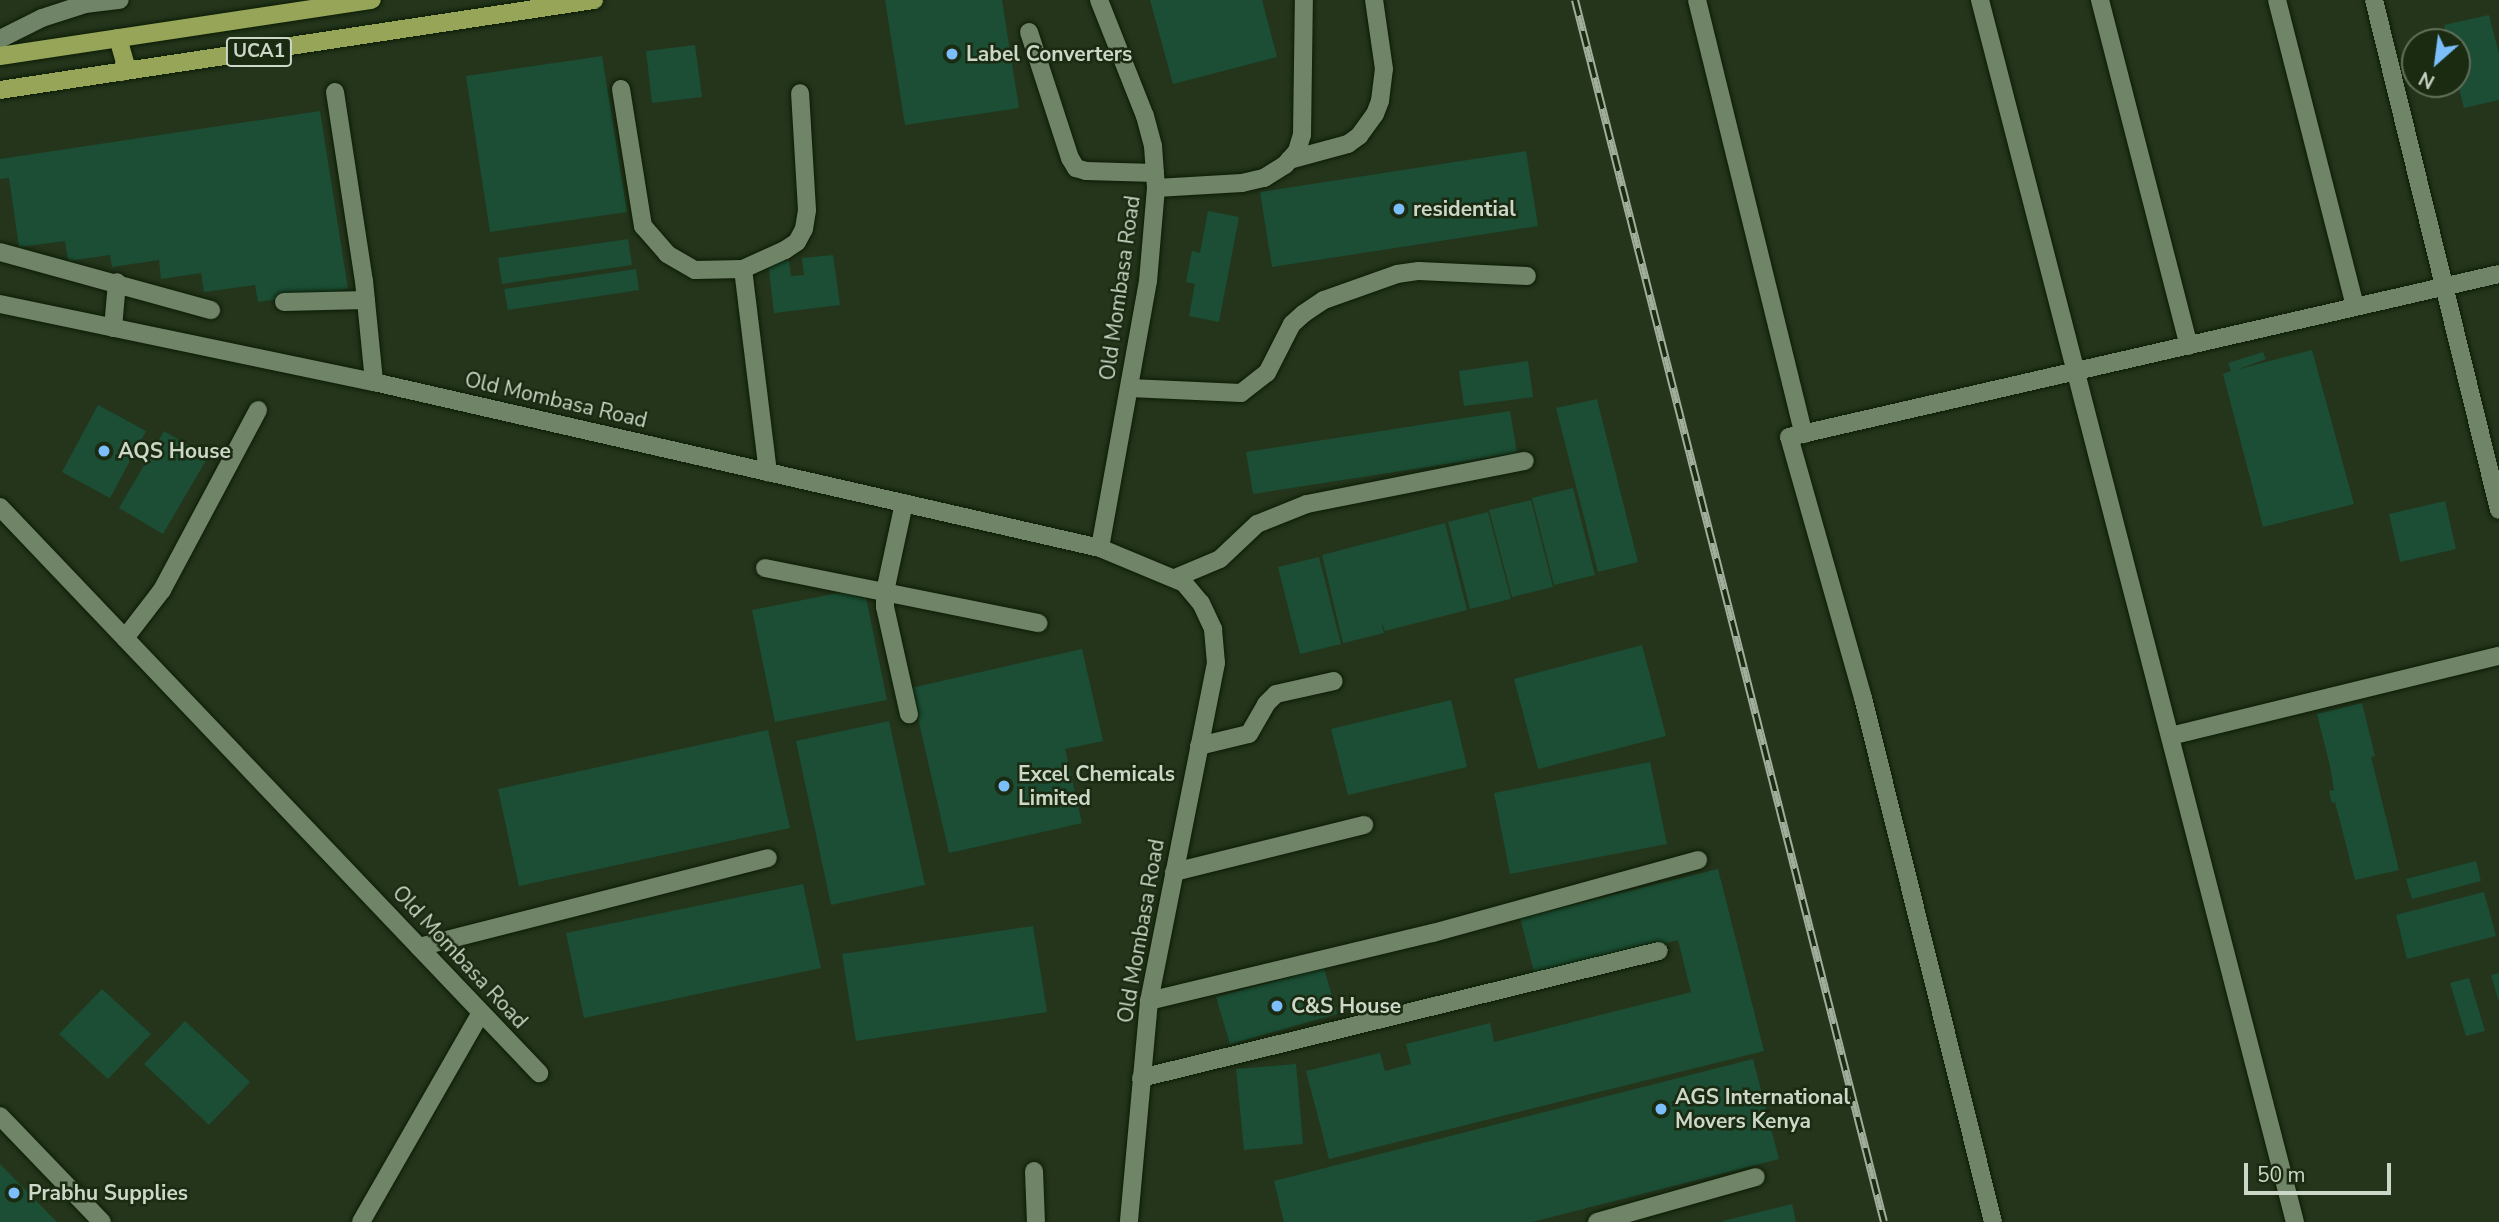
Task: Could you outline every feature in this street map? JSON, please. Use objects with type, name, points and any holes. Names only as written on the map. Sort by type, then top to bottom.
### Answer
[{"type":"main road","name":"UCA1","points":[[0,56],[363,0]]},
{"type":"main road","name":"UCA1","points":[[0,90],[517,7],[594,0]]},
{"type":"main road","points":[[118,38],[124,61],[121,72]]},
{"type":"lane","points":[[0,39],[42,18],[85,2],[120,0]]},
{"type":"lane","name":"Old Mombasa Road","points":[[1099,0],[1145,116],[1153,146],[1156,181],[1148,281],[1100,548]]},
{"type":"lane","points":[[1029,32],[1070,158],[1076,168],[1156,181],[1242,183],[1264,178],[1289,160],[1297,151],[1303,135],[1304,0]]},
{"type":"lane","points":[[1289,160],[1348,144],[1359,136],[1375,114],[1380,102],[1384,69],[1374,0]]},
{"type":"lane","points":[[1697,0],[1804,434]]},
{"type":"lane","points":[[1980,0],[2295,1222]]},
{"type":"lane","points":[[2100,0],[2189,346]]},
{"type":"lane","points":[[2277,0],[2355,306]]},
{"type":"lane","points":[[2374,0],[2499,510]]},
{"type":"lane","points":[[621,89],[643,226],[667,254],[695,270],[743,269],[797,242],[804,229],[807,210],[800,93]]},
{"type":"lane","points":[[335,93],[366,300],[374,382]]},
{"type":"lane","points":[[0,252],[211,310]]},
{"type":"lane","points":[[743,269],[768,472]]},
{"type":"lane","points":[[1130,388],[1241,393],[1268,373],[1292,324],[1303,314],[1324,300],[1397,274],[1419,271],[1527,276]]},
{"type":"lane","points":[[1993,1222],[1863,698],[1789,437],[2499,274]]},
{"type":"lane","points":[[113,327],[117,282]]},
{"type":"lane","points":[[284,302],[366,300]]},
{"type":"lane","name":"Old Mombasa Road","points":[[0,304],[374,382],[1100,548],[1184,583],[1201,603],[1213,629],[1216,663],[1149,1001],[1129,1222]]},
{"type":"lane","points":[[125,638],[162,590],[258,410]]},
{"type":"lane","points":[[1175,578],[1220,559],[1257,524],[1307,504],[1525,461]]},
{"type":"lane","points":[[904,503],[884,592],[887,620],[909,715]]},
{"type":"lane","name":"Old Mombasa Road","points":[[0,507],[539,1073]]},
{"type":"lane","points":[[765,568],[1039,623]]},
{"type":"lane","points":[[2170,736],[2499,656]]},
{"type":"lane","points":[[1199,746],[1250,734],[1266,704],[1276,694],[1334,681]]},
{"type":"lane","points":[[1174,872],[1364,825]]},
{"type":"lane","points":[[419,947],[768,858]]},
{"type":"lane","points":[[1149,1001],[1433,933],[1698,860]]},
{"type":"lane","points":[[1141,1078],[1658,951]]},
{"type":"lane","points":[[361,1222],[480,1014]]},
{"type":"lane","points":[[0,1116],[102,1222]]},
{"type":"lane","points":[[1034,1171],[1036,1222]]},
{"type":"lane","points":[[1597,1222],[1631,1217],[1756,1177]]},
{"type":"building","name":"Label Converters","points":[[885,0],[1002,0],[1019,108],[905,125]]},
{"type":"building","points":[[1150,0],[1262,0],[1277,57],[1173,84]]},
{"type":"building","points":[[2489,15],[2499,54],[2499,100],[2464,108],[2462,98],[2471,98],[2471,28],[2445,28],[2444,25]]},
{"type":"building","points":[[695,45],[702,97],[652,103],[646,51]]},
{"type":"building","points":[[602,56],[627,212],[490,232],[466,76]]},
{"type":"building","points":[[320,111],[348,289],[258,302],[255,285],[204,292],[201,273],[161,279],[159,260],[112,267],[110,255],[68,261],[65,241],[19,247],[9,178],[0,179],[0,159]]},
{"type":"building","name":"residential","points":[[1526,151],[1538,226],[1272,267],[1260,192]]},
{"type":"building","points":[[1208,211],[1239,217],[1219,322],[1189,316],[1195,284],[1186,282],[1192,251],[1200,253]]},
{"type":"building","points":[[628,239],[632,265],[502,284],[498,258]]},
{"type":"building","points":[[833,255],[840,305],[774,313],[768,262],[789,260],[791,276],[804,275],[802,258]]},
{"type":"building","points":[[636,269],[639,290],[508,310],[504,289]]},
{"type":"building","points":[[2312,350],[2354,504],[2263,527],[2223,374],[2231,371],[2228,363],[2263,352],[2266,359],[2236,370]]},
{"type":"building","points":[[1528,361],[1533,397],[1464,406],[1459,371]]},
{"type":"building","points":[[1597,399],[1638,562],[1598,572],[1556,408]]},
{"type":"building","name":"AQS House","points":[[98,405],[146,431],[110,498],[62,472]]},
{"type":"building","points":[[1510,411],[1517,453],[1253,494],[1246,452]]},
{"type":"building","points":[[164,431],[208,457],[163,534],[119,508]]},
{"type":"building","points":[[1573,488],[1595,575],[1554,585],[1532,498]]},
{"type":"building","points":[[1531,500],[1553,587],[1512,597],[1489,510]]},
{"type":"building","points":[[2445,501],[2456,549],[2400,562],[2389,514]]},
{"type":"building","points":[[1488,512],[1511,599],[1470,609],[1448,522]]},
{"type":"building","points":[[1445,523],[1467,610],[1385,631],[1381,620],[1384,633],[1343,643],[1322,555]]},
{"type":"building","points":[[1319,557],[1341,644],[1300,654],[1278,567]]},
{"type":"building","points":[[864,588],[887,700],[775,722],[752,610]]},
{"type":"building","points":[[1642,645],[1666,736],[1538,769],[1514,679]]},
{"type":"building","name":"Excel Chemicals Limited","points":[[1082,649],[1103,741],[1065,749],[1082,823],[949,853],[911,688]]},
{"type":"building","points":[[1451,700],[1467,767],[1348,795],[1331,729]]},
{"type":"building","points":[[2362,703],[2375,756],[2371,757],[2399,870],[2355,880],[2335,802],[2332,803],[2329,791],[2334,790],[2317,714]]},
{"type":"building","points":[[889,721],[925,885],[831,905],[796,741]]},
{"type":"building","points":[[768,730],[790,828],[519,886],[498,789]]},
{"type":"building","points":[[1650,762],[1667,844],[1510,874],[1494,793]]},
{"type":"building","points":[[2476,861],[2481,881],[2412,899],[2406,879]]},
{"type":"building","points":[[1718,869],[1764,1051],[1329,1159],[1306,1071],[1380,1053],[1385,1071],[1411,1064],[1406,1044],[1490,1023],[1494,1042],[1691,992],[1678,940],[1535,976],[1520,918]]},
{"type":"building","points":[[803,884],[821,968],[584,1018],[566,933]]},
{"type":"building","points":[[2484,892],[2496,936],[2407,959],[2396,915]]},
{"type":"building","points":[[1033,926],[1047,1012],[856,1041],[842,954]]},
{"type":"building","name":"C&S House","points":[[1324,968],[1337,1014],[1230,1044],[1216,997]]},
{"type":"building","points":[[2499,973],[2499,999],[2498,999],[2491,975]]},
{"type":"building","points":[[2469,978],[2485,1031],[2466,1036],[2450,983]]},
{"type":"building","points":[[102,989],[151,1034],[108,1079],[59,1034]]},
{"type":"building","points":[[185,1021],[250,1082],[209,1125],[144,1064]]},
{"type":"building","name":"AGS International Movers Kenya","points":[[1753,1059],[1779,1159],[1532,1222],[1284,1222],[1274,1181]]},
{"type":"building","points":[[1296,1064],[1303,1144],[1244,1150],[1236,1069]]},
{"type":"building","name":"Prabhu Supplies","points":[[0,1164],[57,1222],[0,1222]]},
{"type":"building","points":[[1792,1204],[1796,1222],[1723,1221]]},
{"type":"railway","points":[[1575,0],[1884,1222]]},
{"type":"place","name":"Label Converters","points":[[952,54]]},
{"type":"place","name":"residential","points":[[1399,209]]},
{"type":"place","name":"AQS House","points":[[104,451]]},
{"type":"place","name":"Excel Chemicals Limited","points":[[1004,786]]},
{"type":"place","name":"C&S House","points":[[1277,1006]]},
{"type":"place","name":"AGS International Movers Kenya","points":[[1661,1109]]},
{"type":"place","name":"Prabhu Supplies","points":[[14,1193]]}]
